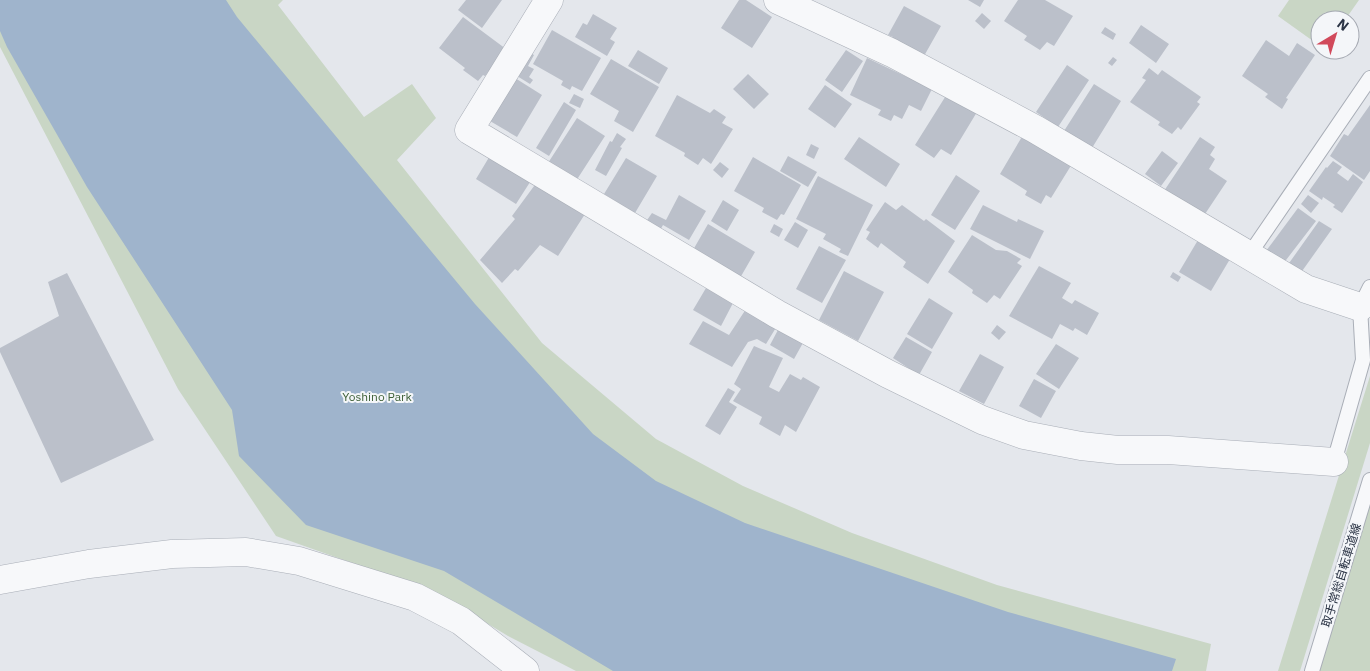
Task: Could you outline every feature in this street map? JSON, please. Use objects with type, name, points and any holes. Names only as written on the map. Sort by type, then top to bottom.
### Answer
[{"type":"street","points":[[549,0],[469,130],[777,314],[888,374],[982,420],[1024,435],[1081,446],[1118,450],[1168,450],[1334,462]]},
{"type":"street","points":[[778,0],[892,53],[1035,128],[1306,289],[1365,297]]},
{"type":"street","points":[[0,580],[89,564],[172,554],[246,552],[299,561],[415,597],[461,621],[525,671]]},
{"type":"lane","points":[[1249,255],[1370,78]]},
{"type":"lane","points":[[1364,360],[1365,297]]},
{"type":"lane","points":[[1334,462],[1370,340]]},
{"type":"lane","name":"取手常総自転車道線","points":[[1312,671],[1370,480]]},
{"type":"green space","name":"Yoshino Park","points":[[0,0],[283,0],[278,5],[364,117],[412,84],[436,118],[397,160],[542,343],[656,439],[743,486],[852,533],[997,585],[1211,644],[1206,671],[576,671],[508,636],[437,593],[276,536],[178,389],[0,47]]},
{"type":"green space","points":[[1289,0],[1359,0],[1352,10],[1310,10],[1310,39],[1278,16]]},
{"type":"green space","points":[[1370,376],[1370,443],[1300,671],[1278,671]]},
{"type":"green space","points":[[1370,501],[1370,671],[1319,671]]},
{"type":"water","name":"Yoshino Park","points":[[0,0],[226,0],[237,17],[475,304],[593,434],[656,481],[745,523],[1008,612],[1176,659],[1172,671],[613,671],[444,571],[306,525],[239,456],[232,410],[87,187],[7,47],[0,31]]},
{"type":"building","points":[[466,0],[502,0],[482,28],[458,10]]},
{"type":"building","points":[[739,0],[746,0],[772,17],[752,48],[721,28]]},
{"type":"building","points":[[968,0],[984,0],[980,7]]},
{"type":"building","points":[[1018,0],[1045,0],[1073,16],[1054,46],[1047,42],[1040,50],[1024,40],[1027,36],[1004,21]]},
{"type":"building","points":[[904,6],[941,26],[924,56],[890,42],[893,37],[888,35]]},
{"type":"building","points":[[982,13],[991,21],[984,29],[975,21]]},
{"type":"building","points":[[593,14],[617,28],[610,39],[615,42],[607,56],[575,37],[583,23],[587,25]]},
{"type":"building","points":[[463,17],[506,49],[485,76],[483,75],[478,81],[463,70],[465,68],[439,48]]},
{"type":"building","points":[[1141,25],[1169,44],[1156,63],[1129,43]]},
{"type":"building","points":[[1105,27],[1116,34],[1113,40],[1101,33]]},
{"type":"building","points":[[552,30],[601,58],[582,91],[572,86],[570,90],[561,85],[563,81],[533,64]]},
{"type":"building","points":[[1266,40],[1289,56],[1297,43],[1310,52],[1310,60],[1312,60],[1286,98],[1288,99],[1282,109],[1265,97],[1268,94],[1242,76]]},
{"type":"building","points":[[638,50],[668,68],[659,84],[628,66]]},
{"type":"building","points":[[846,50],[863,61],[842,92],[825,80]]},
{"type":"building","points":[[530,53],[534,55],[528,66],[534,69],[529,77],[533,80],[530,84],[517,76]]},
{"type":"building","points":[[1113,57],[1117,60],[1112,66],[1108,63]]},
{"type":"building","points":[[867,58],[909,78],[911,73],[934,85],[921,111],[909,105],[902,119],[894,115],[891,121],[878,115],[881,110],[850,95]]},
{"type":"building","points":[[611,59],[659,87],[633,132],[614,121],[619,111],[590,94]]},
{"type":"building","points":[[1067,65],[1089,80],[1058,127],[1036,112]]},
{"type":"building","points":[[1149,68],[1158,75],[1162,70],[1201,97],[1197,102],[1200,104],[1181,130],[1178,127],[1172,134],[1158,125],[1160,122],[1130,102],[1146,80],[1142,78]]},
{"type":"building","points":[[748,74],[769,94],[754,109],[733,89]]},
{"type":"building","points":[[515,78],[542,95],[517,137],[490,121]]},
{"type":"building","points":[[1094,84],[1121,101],[1092,148],[1064,131]]},
{"type":"building","points":[[825,85],[852,104],[835,128],[808,109]]},
{"type":"building","points":[[574,94],[584,99],[580,108],[569,103]]},
{"type":"building","points":[[947,94],[977,112],[951,155],[941,149],[934,158],[915,145]]},
{"type":"building","points":[[677,95],[710,113],[714,109],[726,117],[722,123],[733,129],[711,164],[703,158],[698,165],[684,156],[685,153],[655,136]]},
{"type":"building","points":[[564,102],[576,110],[549,156],[536,148]]},
{"type":"building","points":[[1370,105],[1370,171],[1364,180],[1330,156],[1344,134],[1348,136]]},
{"type":"building","points":[[577,118],[605,136],[576,181],[548,163]]},
{"type":"building","points":[[617,133],[626,139],[606,176],[595,170],[610,141],[612,142]]},
{"type":"building","points":[[1023,135],[1072,164],[1051,198],[1046,195],[1041,204],[1025,195],[1027,191],[1000,174]]},
{"type":"building","points":[[859,137],[900,164],[886,187],[844,159]]},
{"type":"building","points":[[1200,137],[1215,147],[1210,155],[1215,159],[1209,169],[1227,181],[1203,217],[1164,191]]},
{"type":"building","points":[[811,144],[819,148],[814,159],[806,155]]},
{"type":"building","points":[[1162,151],[1178,163],[1161,186],[1145,174]]},
{"type":"building","points":[[491,154],[532,179],[516,204],[476,179]]},
{"type":"building","points":[[788,156],[817,172],[808,187],[780,171]]},
{"type":"building","points":[[753,157],[801,185],[784,215],[781,214],[777,220],[762,212],[764,208],[734,191]]},
{"type":"building","points":[[626,158],[657,176],[635,213],[604,194]]},
{"type":"building","points":[[1333,161],[1342,167],[1337,173],[1348,181],[1353,174],[1363,182],[1342,213],[1333,207],[1335,205],[1323,197],[1322,200],[1309,191],[1326,167]]},
{"type":"building","points":[[720,162],[729,169],[722,178],[713,170]]},
{"type":"building","points":[[956,175],[980,191],[955,230],[931,215]]},
{"type":"building","points":[[818,176],[873,205],[848,256],[839,252],[841,249],[823,239],[826,234],[796,219]]},
{"type":"building","points":[[537,182],[585,214],[558,256],[540,245],[518,271],[515,269],[502,283],[480,260],[515,219],[512,216]]},
{"type":"building","points":[[679,195],[706,211],[689,240],[663,225],[659,232],[645,223],[652,213],[666,220]]},
{"type":"building","points":[[1308,195],[1319,203],[1311,213],[1301,204]]},
{"type":"building","points":[[723,200],[739,210],[727,231],[711,221]]},
{"type":"building","points":[[885,202],[896,210],[902,205],[924,221],[926,219],[955,241],[928,284],[903,267],[906,262],[881,243],[878,248],[866,239],[870,232],[866,230]]},
{"type":"building","points":[[983,205],[1017,222],[1018,219],[1044,231],[1030,259],[970,229]]},
{"type":"building","points":[[1298,208],[1316,221],[1283,264],[1266,251]]},
{"type":"building","points":[[1319,221],[1332,229],[1300,274],[1287,266]]},
{"type":"building","points":[[795,222],[808,230],[798,248],[784,240]]},
{"type":"building","points":[[708,224],[755,252],[740,278],[693,250]]},
{"type":"building","points":[[774,224],[783,229],[779,237],[770,232]]},
{"type":"building","points":[[972,235],[996,250],[1007,251],[1021,259],[1017,263],[1022,266],[1000,299],[994,295],[987,303],[972,293],[973,290],[948,272]]},
{"type":"building","points":[[1198,240],[1230,259],[1211,291],[1179,272]]},
{"type":"building","points":[[819,246],[846,260],[822,303],[796,289]]},
{"type":"building","points":[[1039,266],[1071,283],[1062,298],[1072,304],[1075,300],[1099,313],[1087,335],[1075,328],[1073,331],[1060,324],[1052,339],[1009,316]]},
{"type":"building","points":[[844,271],[884,292],[858,341],[819,320]]},
{"type":"building","points":[[1173,272],[1181,277],[1178,282],[1170,277]]},
{"type":"building","points":[[67,273],[154,440],[61,483],[0,352],[0,348],[59,316],[48,282]]},
{"type":"building","points":[[706,288],[733,303],[721,326],[693,310]]},
{"type":"building","points":[[929,298],[953,313],[932,349],[907,334]]},
{"type":"building","points":[[746,309],[777,326],[766,344],[757,339],[748,342],[732,367],[689,344],[703,321],[729,335]]},
{"type":"building","points":[[997,325],[1006,332],[999,340],[991,333]]},
{"type":"building","points":[[779,328],[804,341],[794,359],[770,345]]},
{"type":"building","points":[[906,337],[932,352],[919,375],[893,358]]},
{"type":"building","points":[[1056,344],[1079,358],[1059,389],[1036,374]]},
{"type":"building","points":[[754,346],[783,358],[769,387],[779,392],[790,374],[801,380],[803,377],[820,387],[796,432],[785,425],[780,436],[759,424],[762,417],[733,401],[741,389],[734,384]]},
{"type":"building","points":[[980,354],[1004,367],[984,404],[959,391]]},
{"type":"building","points":[[1034,379],[1056,391],[1041,418],[1019,406]]},
{"type":"building","points":[[728,388],[735,392],[729,402],[737,407],[720,435],[705,426]]}]
